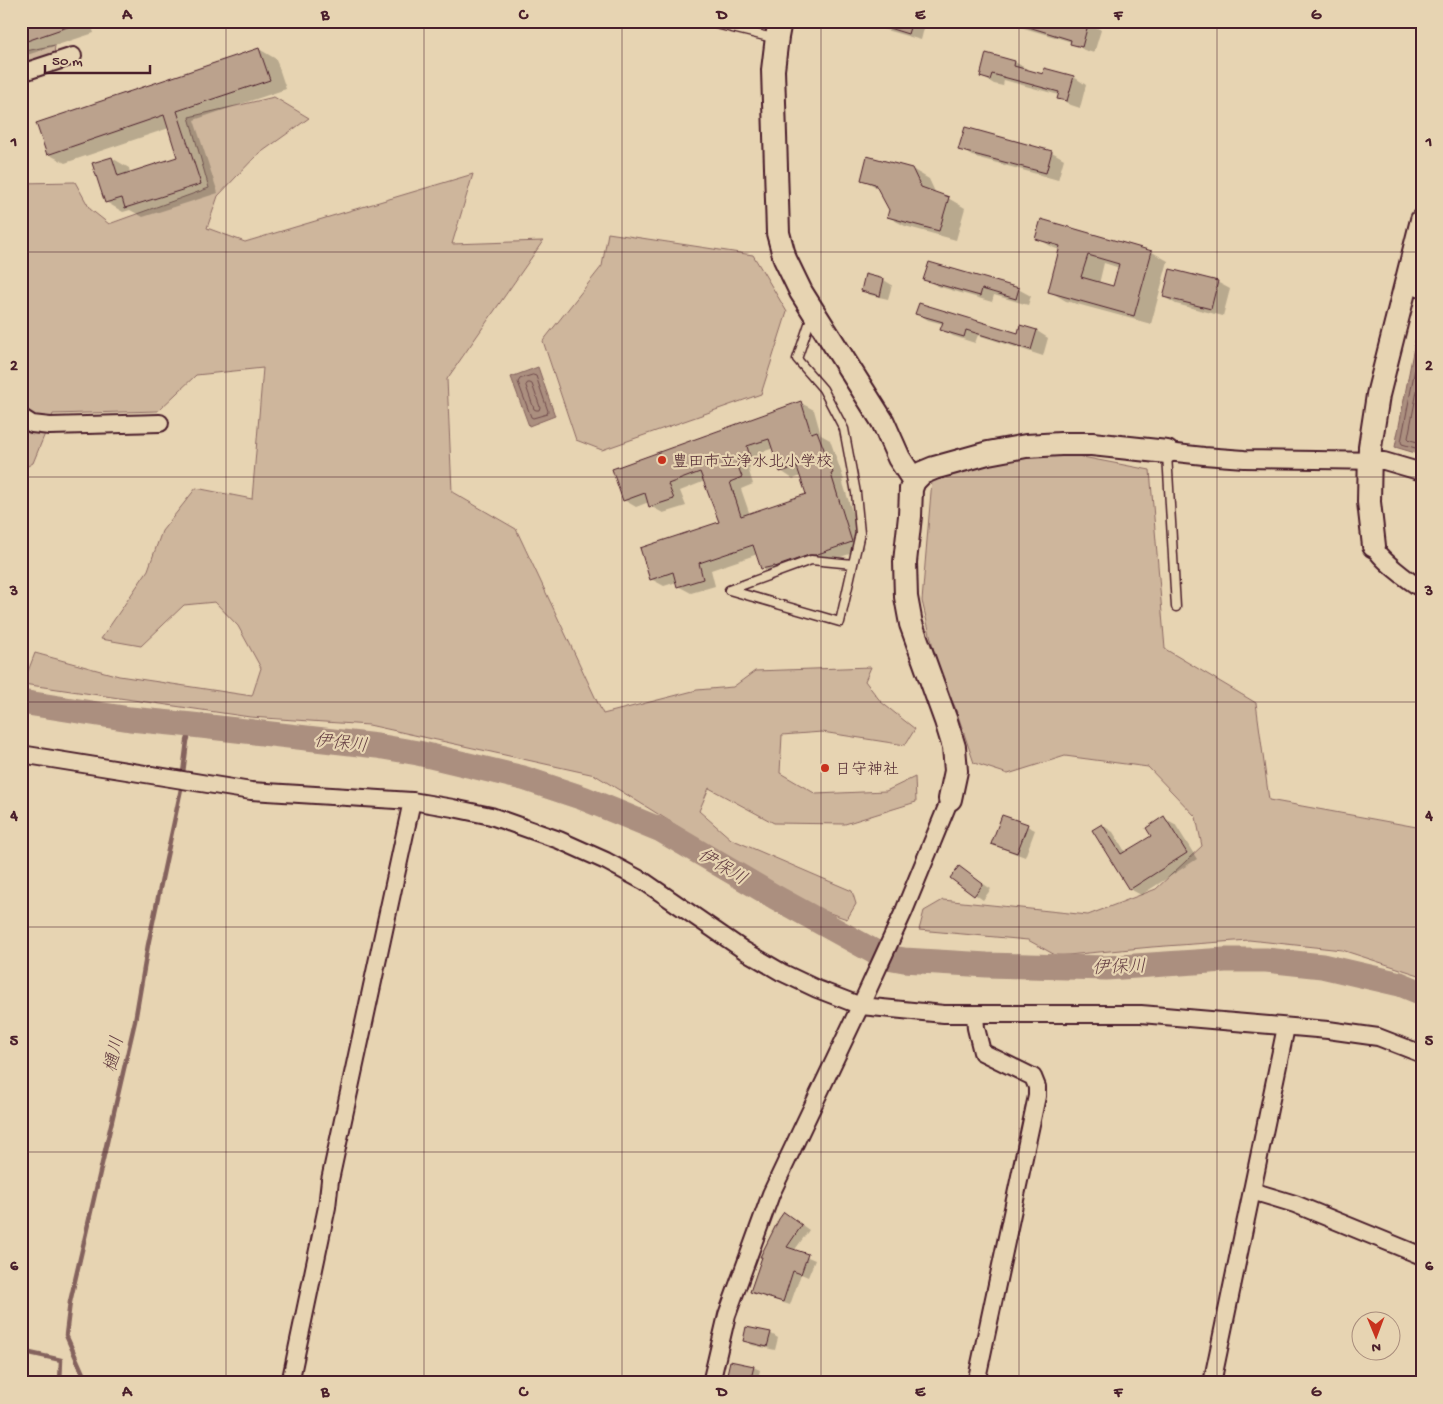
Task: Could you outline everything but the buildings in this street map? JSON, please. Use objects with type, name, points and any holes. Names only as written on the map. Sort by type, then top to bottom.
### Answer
[{"type":"street","points":[[779,29],[773,70],[778,233],[785,259],[800,292],[883,422],[900,458],[914,481]]},
{"type":"street","points":[[21,73],[73,56]]},
{"type":"street","points":[[1422,220],[1414,287],[1378,395],[1369,461],[1369,502],[1376,551],[1422,589]]},
{"type":"street","points":[[21,417],[32,424],[50,426],[160,423]]},
{"type":"street","points":[[711,1383],[727,1315],[771,1194],[904,911],[950,799],[956,771],[954,747],[911,624],[906,598],[905,562],[911,489],[914,481],[922,473],[934,468],[988,453],[1026,446],[1061,444],[1092,444],[1244,459],[1384,462],[1422,472]]},
{"type":"street","points":[[21,754],[252,791],[412,801],[453,808],[507,822],[559,840],[606,861],[645,882],[745,951],[781,972],[817,990],[863,1000],[944,1014],[1141,1014],[1328,1030],[1378,1038],[1422,1054]]},
{"type":"street","points":[[290,1383],[327,1207],[330,1180],[412,801]]},
{"type":"street","points":[[975,1014],[976,1028],[982,1052],[1033,1077],[1037,1087],[1037,1096],[976,1383]]},
{"type":"street","points":[[1212,1383],[1286,1027]]},
{"type":"street","points":[[1252,1191],[1295,1204],[1422,1256]]},
{"type":"lane","points":[[704,21],[769,37],[779,29]]},
{"type":"lane","points":[[813,311],[797,359],[823,389],[844,429],[856,493],[860,533],[840,622],[729,590],[811,560],[853,564]]},
{"type":"lane","points":[[1167,452],[1176,607]]},
{"type":"shaded area","points":[[55,45],[54,55],[21,64],[21,52]]},
{"type":"shaded area","points":[[274,97],[309,118],[256,156],[218,196],[207,228],[245,242],[473,174],[452,244],[543,241],[447,379],[452,492],[516,529],[603,714],[697,690],[733,687],[755,671],[871,667],[865,681],[881,702],[915,729],[905,745],[822,732],[782,735],[780,773],[816,794],[886,791],[915,777],[916,802],[845,824],[774,823],[709,788],[699,811],[731,839],[852,891],[856,904],[847,919],[818,909],[708,845],[595,775],[369,725],[250,717],[23,684],[35,653],[119,676],[252,696],[261,668],[238,626],[215,602],[184,605],[141,646],[101,639],[148,570],[162,531],[196,488],[252,499],[263,368],[196,375],[158,411],[53,414],[33,463],[21,470],[21,183],[75,182],[90,209],[109,224],[209,188],[189,117]]},
{"type":"shaded area","points":[[608,233],[753,255],[787,312],[761,394],[602,450],[576,440],[543,341],[602,266]]},
{"type":"shaded area","points":[[1046,450],[1150,470],[1165,649],[1256,703],[1269,800],[1422,828],[1422,976],[1342,950],[1249,940],[1057,956],[1028,940],[919,930],[924,911],[943,900],[1088,915],[1156,889],[1202,846],[1196,817],[1148,767],[1065,756],[1008,774],[974,763],[955,707],[939,672],[922,601],[932,480]]},
{"type":"water","points":[[1422,310],[1422,455],[1395,447]]},
{"type":"water","points":[[538,367],[555,416],[529,426],[511,377]]},
{"type":"waterway","name":"伊保川","points":[[21,702],[130,719],[377,746],[418,753],[523,778],[583,798],[661,830],[775,897],[882,956],[904,960],[987,965],[1106,968],[1225,960],[1266,960],[1322,966],[1400,984],[1422,993]]},
{"type":"waterway","name":"樋川","points":[[89,1383],[66,1335],[70,1302],[135,1021],[148,945],[181,789],[187,741],[192,725]]},
{"type":"waterway","points":[[21,1351],[61,1360],[60,1383]]},
{"type":"place","name":"豊田市立浄水北小学校","points":[[662,460]]},
{"type":"place","name":"日守神社","points":[[825,768]]}]
